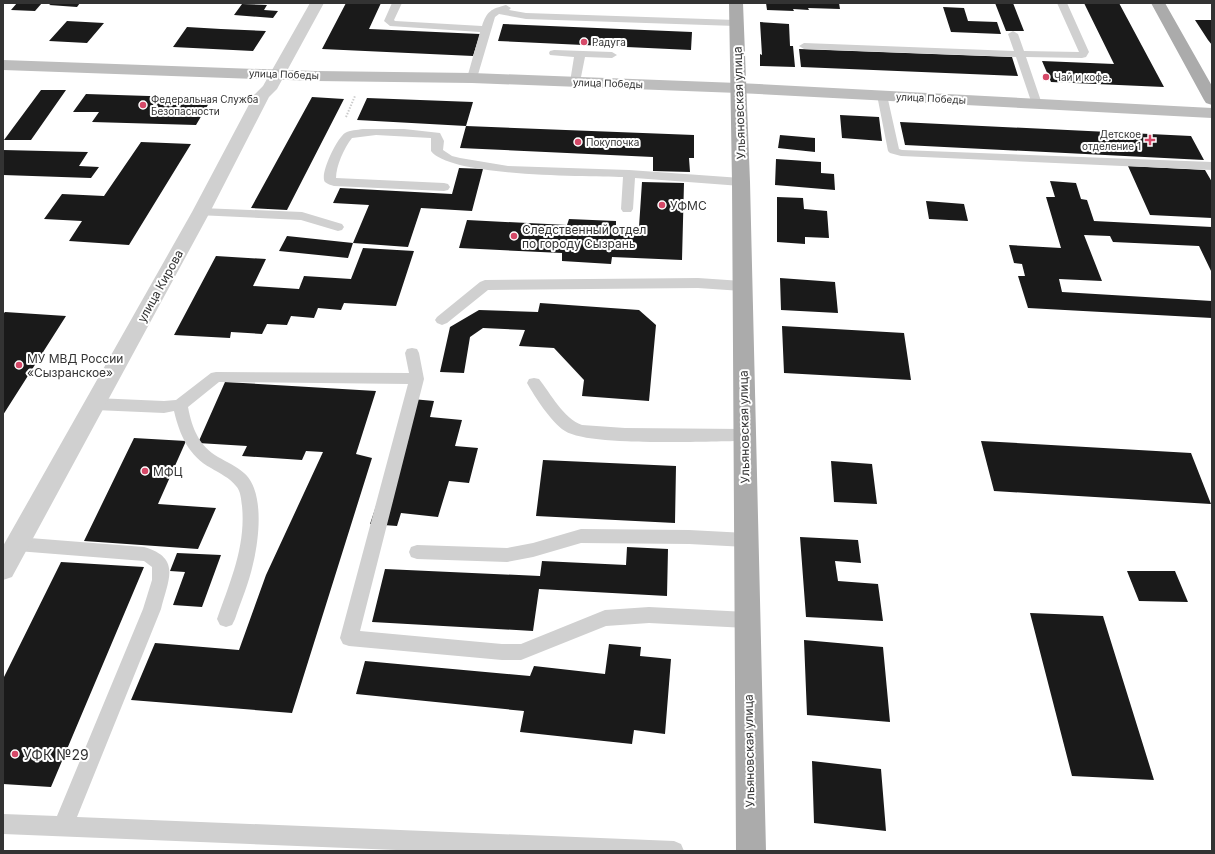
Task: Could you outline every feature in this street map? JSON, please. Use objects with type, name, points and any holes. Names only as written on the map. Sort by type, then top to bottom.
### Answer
[{"type":"main road","name":"Ульяновская улица","points":[[736,3],[742,182],[744,435],[751,851]]},
{"type":"main road","points":[[1158,3],[1212,100]]},
{"type":"main road","name":"улица Победы","points":[[3,65],[277,74],[472,78],[738,88],[1212,113]]},
{"type":"street","name":"улица Кирова","points":[[3,569],[201,212],[262,95],[269,89],[317,3]]},
{"type":"lane","points":[[397,3],[389,21],[393,24],[486,29]]},
{"type":"lane","points":[[472,78],[490,16],[509,6],[510,3]]},
{"type":"lane","points":[[804,46],[1082,55],[1084,52],[1062,3]]},
{"type":"lane","points":[[498,11],[526,16],[736,23]]},
{"type":"lane","points":[[1013,34],[1037,104]]},
{"type":"lane","points":[[554,53],[612,55]]},
{"type":"lane","points":[[575,82],[580,54]]},
{"type":"lane","points":[[882,95],[884,111],[894,151],[901,153],[1212,166]]},
{"type":"lane","points":[[444,187],[334,182],[329,178],[330,172],[348,136],[354,133],[366,132],[436,135],[438,140],[438,151],[448,158],[508,170],[629,174],[742,182]]},
{"type":"lane","points":[[627,209],[629,174]]},
{"type":"lane","points":[[201,212],[302,216],[338,227]]},
{"type":"lane","points":[[442,320],[485,285],[698,284],[742,286]]},
{"type":"lane","points":[[412,353],[417,379],[349,638],[502,652],[521,652],[605,618],[649,615],[747,620]]},
{"type":"lane","points":[[95,404],[180,405],[216,377],[417,379]]},
{"type":"lane","points":[[534,383],[553,408],[572,428],[600,433],[744,435]]},
{"type":"lane","points":[[180,405],[183,419],[193,443],[201,454],[231,471],[243,482],[250,498],[251,520],[245,563],[226,619]]},
{"type":"lane","points":[[417,552],[507,555],[533,550],[581,536],[689,537],[746,540]]},
{"type":"lane","points":[[17,544],[138,553],[154,558],[161,565],[162,573],[152,609],[63,826]]},
{"type":"lane","points":[[3,824],[674,851]]},
{"type":"building","points":[[17,3],[42,3],[35,11],[11,10]]},
{"type":"building","points":[[52,3],[80,3],[77,7],[49,5]]},
{"type":"building","points":[[346,3],[381,3],[369,29],[480,34],[473,56],[322,49]]},
{"type":"building","points":[[766,3],[839,3],[840,9],[808,8],[809,10],[793,9],[794,11],[767,10]]},
{"type":"building","points":[[995,3],[1013,3],[1024,31],[1006,31]]},
{"type":"building","points":[[1084,3],[1119,3],[1164,87],[1051,82],[1042,61],[1114,64]]},
{"type":"building","points":[[242,4],[267,5],[264,10],[278,11],[273,18],[234,15]]},
{"type":"building","points":[[943,7],[964,8],[968,21],[997,22],[1001,34],[951,32]]},
{"type":"building","points":[[1195,20],[1212,20],[1212,45],[1208,40]]},
{"type":"building","points":[[67,21],[104,23],[87,43],[49,41]]},
{"type":"building","points":[[760,22],[789,24],[790,46],[793,46],[795,67],[760,66],[760,54],[762,55]]},
{"type":"building","points":[[503,24],[692,32],[691,50],[498,41]]},
{"type":"building","points":[[187,27],[266,31],[253,51],[173,47]]},
{"type":"building","points":[[799,49],[1012,57],[1018,76],[801,67]]},
{"type":"building","points":[[41,90],[66,90],[31,140],[4,140]]},
{"type":"building","name":"Федеральная Служба Безопасности","points":[[86,94],[212,98],[196,125],[92,122],[99,112],[73,112]]},
{"type":"building","points":[[312,97],[344,99],[287,210],[251,208]]},
{"type":"building","points":[[367,98],[473,102],[466,126],[357,120]]},
{"type":"building","points":[[840,115],[879,117],[882,141],[842,138]]},
{"type":"building","points":[[900,122],[1191,136],[1204,160],[905,145]]},
{"type":"building","name":"Покупочка","points":[[466,126],[694,135],[694,158],[689,158],[690,172],[653,171],[653,157],[460,148]]},
{"type":"building","points":[[780,135],[815,138],[815,152],[778,148]]},
{"type":"building","points":[[141,142],[191,144],[129,245],[69,241],[82,221],[44,219],[62,194],[104,196]]},
{"type":"building","points":[[3,150],[88,152],[79,166],[99,167],[91,178],[3,175]]},
{"type":"building","points":[[776,159],[821,162],[821,173],[834,174],[835,190],[775,185]]},
{"type":"building","points":[[1128,166],[1205,170],[1212,182],[1212,218],[1150,215]]},
{"type":"building","points":[[459,168],[483,169],[472,211],[421,208],[408,247],[353,243],[369,205],[333,203],[340,188],[452,194]]},
{"type":"building","points":[[1050,181],[1076,183],[1081,199],[1087,200],[1094,221],[1212,227],[1212,273],[1199,246],[1113,242],[1110,236],[1084,235],[1102,281],[1059,279],[1062,292],[1212,301],[1212,318],[1028,308],[1018,276],[1025,276],[1022,264],[1014,263],[1009,245],[1061,248],[1046,197],[1055,197]]},
{"type":"building","points":[[642,182],[684,183],[682,260],[612,257],[611,264],[562,261],[562,253],[459,248],[467,220],[567,225],[569,219],[616,221],[616,226],[639,227]]},
{"type":"building","points":[[777,197],[803,198],[804,209],[827,211],[829,238],[805,237],[805,244],[777,242]]},
{"type":"building","points":[[926,201],[964,204],[968,221],[929,219]]},
{"type":"building","points":[[287,236],[353,243],[348,258],[279,251]]},
{"type":"building","points":[[363,248],[414,251],[396,306],[344,303],[341,310],[318,308],[314,318],[291,316],[287,325],[267,324],[262,334],[231,332],[230,338],[174,335],[216,256],[266,259],[253,286],[299,289],[304,276],[351,279]]},
{"type":"building","points":[[780,278],[835,282],[838,313],[781,310]]},
{"type":"building","points":[[540,303],[639,310],[656,325],[649,401],[582,396],[584,380],[554,348],[519,346],[525,330],[483,328],[470,337],[464,373],[440,372],[450,327],[479,310],[538,312]]},
{"type":"building","name":"МУ МВД России «Сызранское»","points":[[5,312],[66,316],[3,415],[3,314]]},
{"type":"building","points":[[782,326],[904,333],[911,380],[784,373]]},
{"type":"building","points":[[225,382],[376,391],[356,454],[372,458],[292,713],[131,700],[155,643],[239,650],[266,575],[323,452],[306,451],[302,460],[242,456],[247,446],[198,443]]},
{"type":"building","points":[[412,399],[434,401],[430,417],[462,420],[455,446],[478,448],[469,483],[449,481],[438,517],[401,513],[397,526],[370,524]]},
{"type":"building","points":[[134,438],[186,441],[158,504],[216,508],[198,549],[84,541]]},
{"type":"building","points":[[981,441],[1191,453],[1211,504],[994,491]]},
{"type":"building","points":[[543,460],[676,466],[675,523],[536,516]]},
{"type":"building","points":[[831,461],[872,464],[877,504],[834,502]]},
{"type":"building","points":[[800,537],[858,540],[861,563],[835,561],[838,581],[878,584],[883,621],[806,617]]},
{"type":"building","points":[[627,547],[668,549],[667,596],[539,589],[533,631],[372,622],[385,569],[540,576],[542,561],[626,565]]},
{"type":"building","points":[[177,553],[221,555],[202,607],[173,605],[185,572],[170,571]]},
{"type":"building","points":[[61,562],[144,567],[51,787],[3,784],[3,679]]},
{"type":"building","points":[[1127,571],[1175,571],[1188,602],[1139,601]]},
{"type":"building","points":[[1030,613],[1103,616],[1154,780],[1072,776]]},
{"type":"building","points":[[804,640],[883,647],[890,722],[807,715]]},
{"type":"building","points":[[609,644],[641,647],[640,656],[671,659],[665,734],[634,730],[632,744],[520,732],[524,711],[356,694],[365,661],[530,676],[534,666],[605,674]]},
{"type":"building","points":[[812,761],[881,769],[886,831],[814,823]]},
{"type":"place","name":"Радуга","points":[[584,42]]},
{"type":"place","name":"Чай и кофе.","points":[[1046,77]]},
{"type":"place","name":"Федеральная Служба Безопасности","points":[[143,105]]},
{"type":"place","name":"Детское отделение 1","points":[[1150,140]]},
{"type":"place","name":"Покупочка","points":[[578,142]]},
{"type":"place","name":"УФМС","points":[[662,205]]},
{"type":"place","name":"Следственный отдел по городу Сызрань","points":[[514,236]]},
{"type":"place","name":"МУ МВД России «Сызранское»","points":[[19,365]]},
{"type":"place","name":"МФЦ","points":[[145,471]]},
{"type":"place","name":"УФК №29","points":[[15,754]]}]
